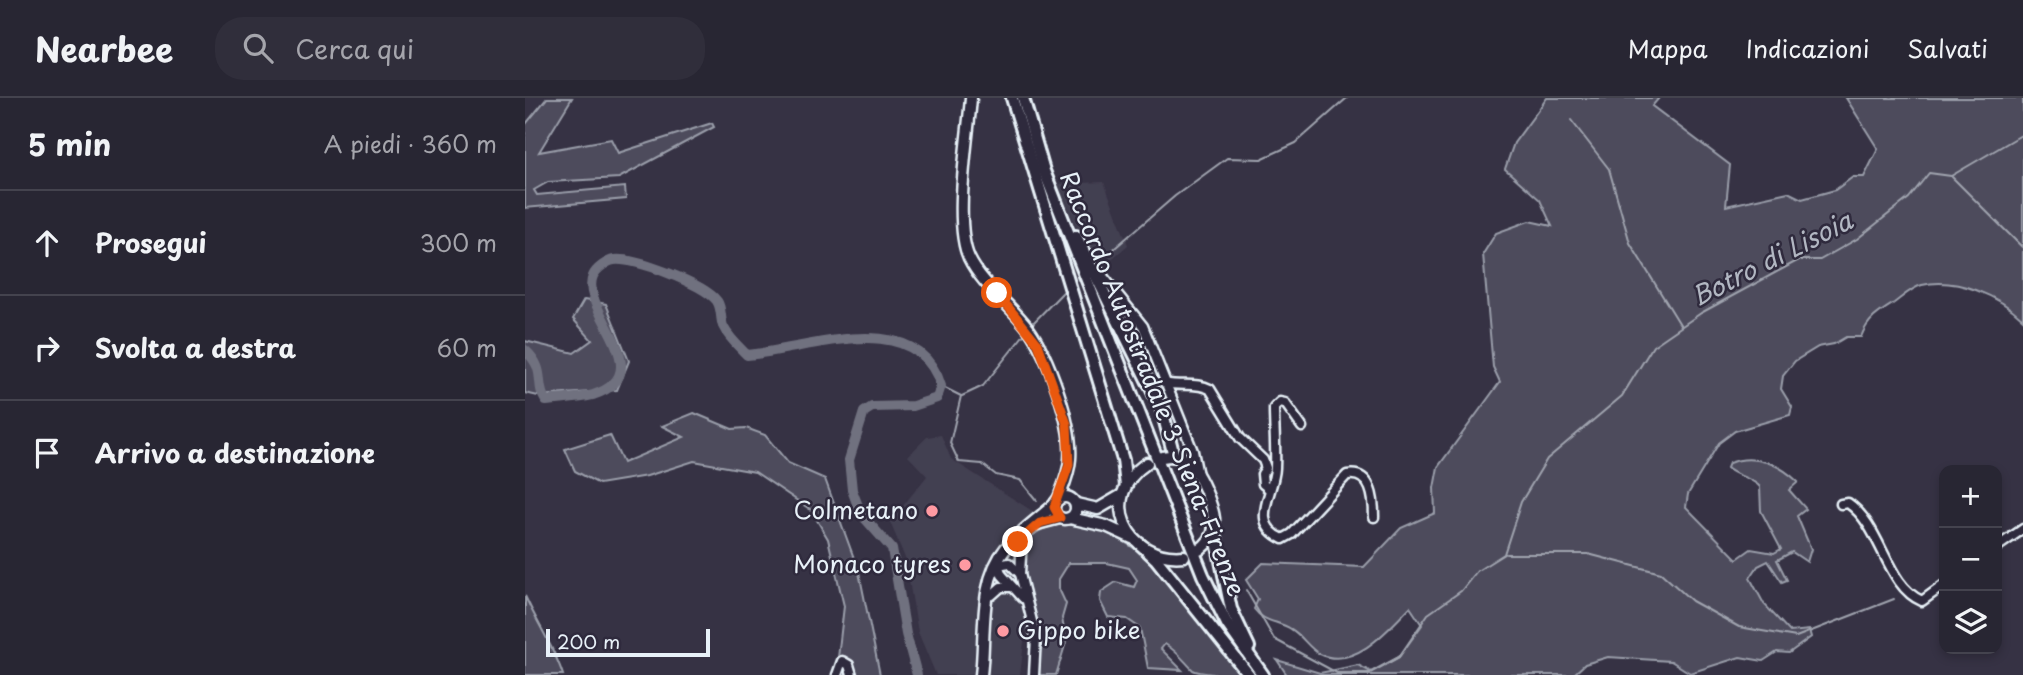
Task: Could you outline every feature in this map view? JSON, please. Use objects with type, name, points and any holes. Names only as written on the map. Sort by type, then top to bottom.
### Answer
[{"type":"highway","points":[[1014,98],[1123,460],[1124,490]]},
{"type":"highway","name":"Raccordo Autostradale 3 Siena-Firenze","points":[[1014,98],[1045,194],[1199,582],[1223,631],[1255,675]]},
{"type":"highway","points":[[1025,98],[1061,203],[1162,410],[1178,457]]},
{"type":"highway","name":"Raccordo Autostradale 3 Siena-Firenze","points":[[1025,98],[1048,181],[1203,575],[1227,624],[1263,675]]},
{"type":"highway","points":[[1215,527],[1232,612],[1249,648],[1269,675]]},
{"type":"highway","points":[[1137,542],[1249,675]]},
{"type":"main road","points":[[971,98],[962,216],[969,257],[1038,344],[1068,432],[1070,456],[1067,476],[1056,502]]},
{"type":"main road","points":[[1162,457],[1178,457],[1198,475],[1213,514],[1215,527],[1208,542],[1199,550]]},
{"type":"main road","points":[[981,675],[990,592],[999,558],[1056,502],[1064,497],[1089,509],[1101,508],[1124,490],[1147,463]]},
{"type":"main road","points":[[990,592],[999,566],[1020,536],[1040,523],[1075,514],[1067,476]]},
{"type":"main road","points":[[1124,490],[1123,521],[1137,542]]},
{"type":"main road","points":[[1056,502],[1065,518],[1111,527],[1160,555],[1184,556]]},
{"type":"street","points":[[1098,270],[1139,318],[1191,446],[1198,475]]},
{"type":"street","points":[[1165,383],[1178,386],[1202,385],[1210,389],[1240,438],[1263,460],[1266,468],[1262,474],[1263,484],[1269,489]]},
{"type":"street","points":[[1302,427],[1285,403],[1280,401],[1274,408],[1275,470],[1263,510],[1266,525],[1274,535],[1283,539],[1307,522],[1347,475],[1355,474],[1363,478],[1374,494],[1374,517]]},
{"type":"street","points":[[1178,457],[1189,452],[1191,446]]},
{"type":"street","points":[[1840,504],[1848,503],[1866,520],[1898,577],[1914,596],[1922,601],[1939,589]]},
{"type":"street","points":[[2002,544],[2023,529]]},
{"type":"street","points":[[1020,536],[1020,574],[1025,601],[1036,634],[1034,675]]},
{"type":"street","points":[[1020,574],[1011,564],[999,566],[1025,601]]},
{"type":"street","points":[[990,592],[1003,586],[1012,587]]},
{"type":"street","points":[[837,675],[842,661],[849,665],[852,675]]},
{"type":"shaded area","points":[[547,98],[572,98],[539,152],[611,139],[618,153],[712,123],[714,127],[619,178],[548,182],[534,190],[537,195],[625,187],[626,199],[525,208],[525,125]]},
{"type":"shaded area","points":[[1547,98],[1659,98],[1652,106],[1730,165],[1726,206],[1788,192],[1802,199],[1835,190],[1853,177],[1864,177],[1878,149],[1846,98],[2023,98],[2023,319],[2002,303],[1977,290],[1935,283],[1919,286],[1874,317],[1861,337],[1846,337],[1834,344],[1818,347],[1795,361],[1783,376],[1781,389],[1792,407],[1790,415],[1735,431],[1719,443],[1688,494],[1686,507],[1737,559],[1751,549],[1774,553],[1781,549],[1761,511],[1760,487],[1727,468],[1729,463],[1748,459],[1766,462],[1783,470],[1798,482],[1789,490],[1806,509],[1797,516],[1811,549],[1807,562],[1792,552],[1777,560],[1787,580],[1782,582],[1768,561],[1758,566],[1750,578],[1764,604],[1790,632],[1809,630],[1811,637],[1789,653],[1777,652],[1763,661],[1740,657],[1690,673],[1671,661],[1608,657],[1585,664],[1573,675],[1287,675],[1277,660],[1320,673],[1358,665],[1371,672],[1399,657],[1422,625],[1410,607],[1370,645],[1346,657],[1333,658],[1316,652],[1291,629],[1258,613],[1254,609],[1258,599],[1246,580],[1263,563],[1364,567],[1401,528],[1435,513],[1434,488],[1438,467],[1500,382],[1493,367],[1483,254],[1496,233],[1529,221],[1552,226],[1540,200],[1505,169],[1514,143]]},
{"type":"shaded area","points":[[1104,182],[1128,245],[1100,269],[1086,249],[1057,184]]},
{"type":"shaded area","points":[[584,300],[606,304],[629,361],[617,390],[538,396],[525,393],[525,341],[574,353],[592,340],[573,319]]},
{"type":"shaded area","points":[[694,413],[732,429],[746,428],[765,435],[788,463],[825,479],[859,572],[880,675],[836,675],[844,606],[828,539],[811,510],[755,472],[694,461],[647,476],[599,484],[575,471],[565,449],[610,435],[623,463],[684,437],[662,426]]},
{"type":"shaded area","points":[[941,435],[951,459],[1037,514],[1040,528],[1025,554],[1029,600],[1020,675],[936,675],[918,632],[905,558],[890,522],[927,476],[908,456],[927,437]]},
{"type":"shaded area","points":[[1066,524],[1108,531],[1147,557],[1242,675],[1210,674],[1193,670],[1165,644],[1161,649],[1182,670],[1148,668],[1140,628],[1127,619],[1108,617],[1100,601],[1101,592],[1116,582],[1134,587],[1137,580],[1129,568],[1107,563],[1069,563],[1059,579],[1059,589],[1066,604],[1062,618],[1066,642],[1056,675],[1039,675],[1040,637],[1027,584],[1024,551],[1030,538],[1043,529]]},
{"type":"shaded area","points":[[525,596],[555,655],[563,675],[525,675]]},
{"type":"waterway","points":[[1101,260],[1175,196],[1227,158],[1261,159],[1296,143],[1347,98]]},
{"type":"waterway","points":[[1571,120],[1609,169],[1630,243],[1681,326]]},
{"type":"waterway","name":"Botro di Lisoia","points":[[1246,590],[1274,639],[1337,673],[1370,673],[1399,657],[1428,614],[1461,591],[1477,571],[1504,554],[1521,502],[1547,459],[1622,396],[1653,346],[1701,313],[1799,260],[1820,260],[1857,239],[1909,198],[1929,173],[1951,176],[2023,134]]},
{"type":"waterway","points":[[1952,177],[2023,248]]},
{"type":"waterway","points":[[525,350],[539,371],[541,389],[546,401],[593,395],[612,385],[620,372],[620,356],[597,305],[592,290],[593,276],[605,264],[624,260],[668,273],[710,294],[719,304],[725,330],[747,355],[857,338],[884,339],[909,346],[928,361],[941,386],[937,398],[913,406],[872,407],[864,412],[849,460],[852,490],[861,514],[892,549],[906,634],[917,675]]},
{"type":"waterway","points":[[1032,324],[1063,292]]},
{"type":"waterway","points":[[962,396],[983,386],[1026,332]]},
{"type":"waterway","points":[[941,386],[961,396],[950,443],[959,462],[982,464],[996,475],[1020,480],[1037,501]]},
{"type":"waterway","points":[[1506,554],[1588,554],[1661,573],[1692,601],[1739,627],[1796,637],[1894,599]]},
{"type":"place","name":"Colmetano","points":[[932,511]]},
{"type":"place","name":"Monaco tyres","points":[[965,565]]},
{"type":"place","name":"Gippo bike","points":[[1003,631]]},
{"type":"route","points":[[997,293],[1028,327],[1038,344],[1065,418],[1070,440],[1067,476],[1054,507],[1060,518],[1045,520],[1018,542]]}]
